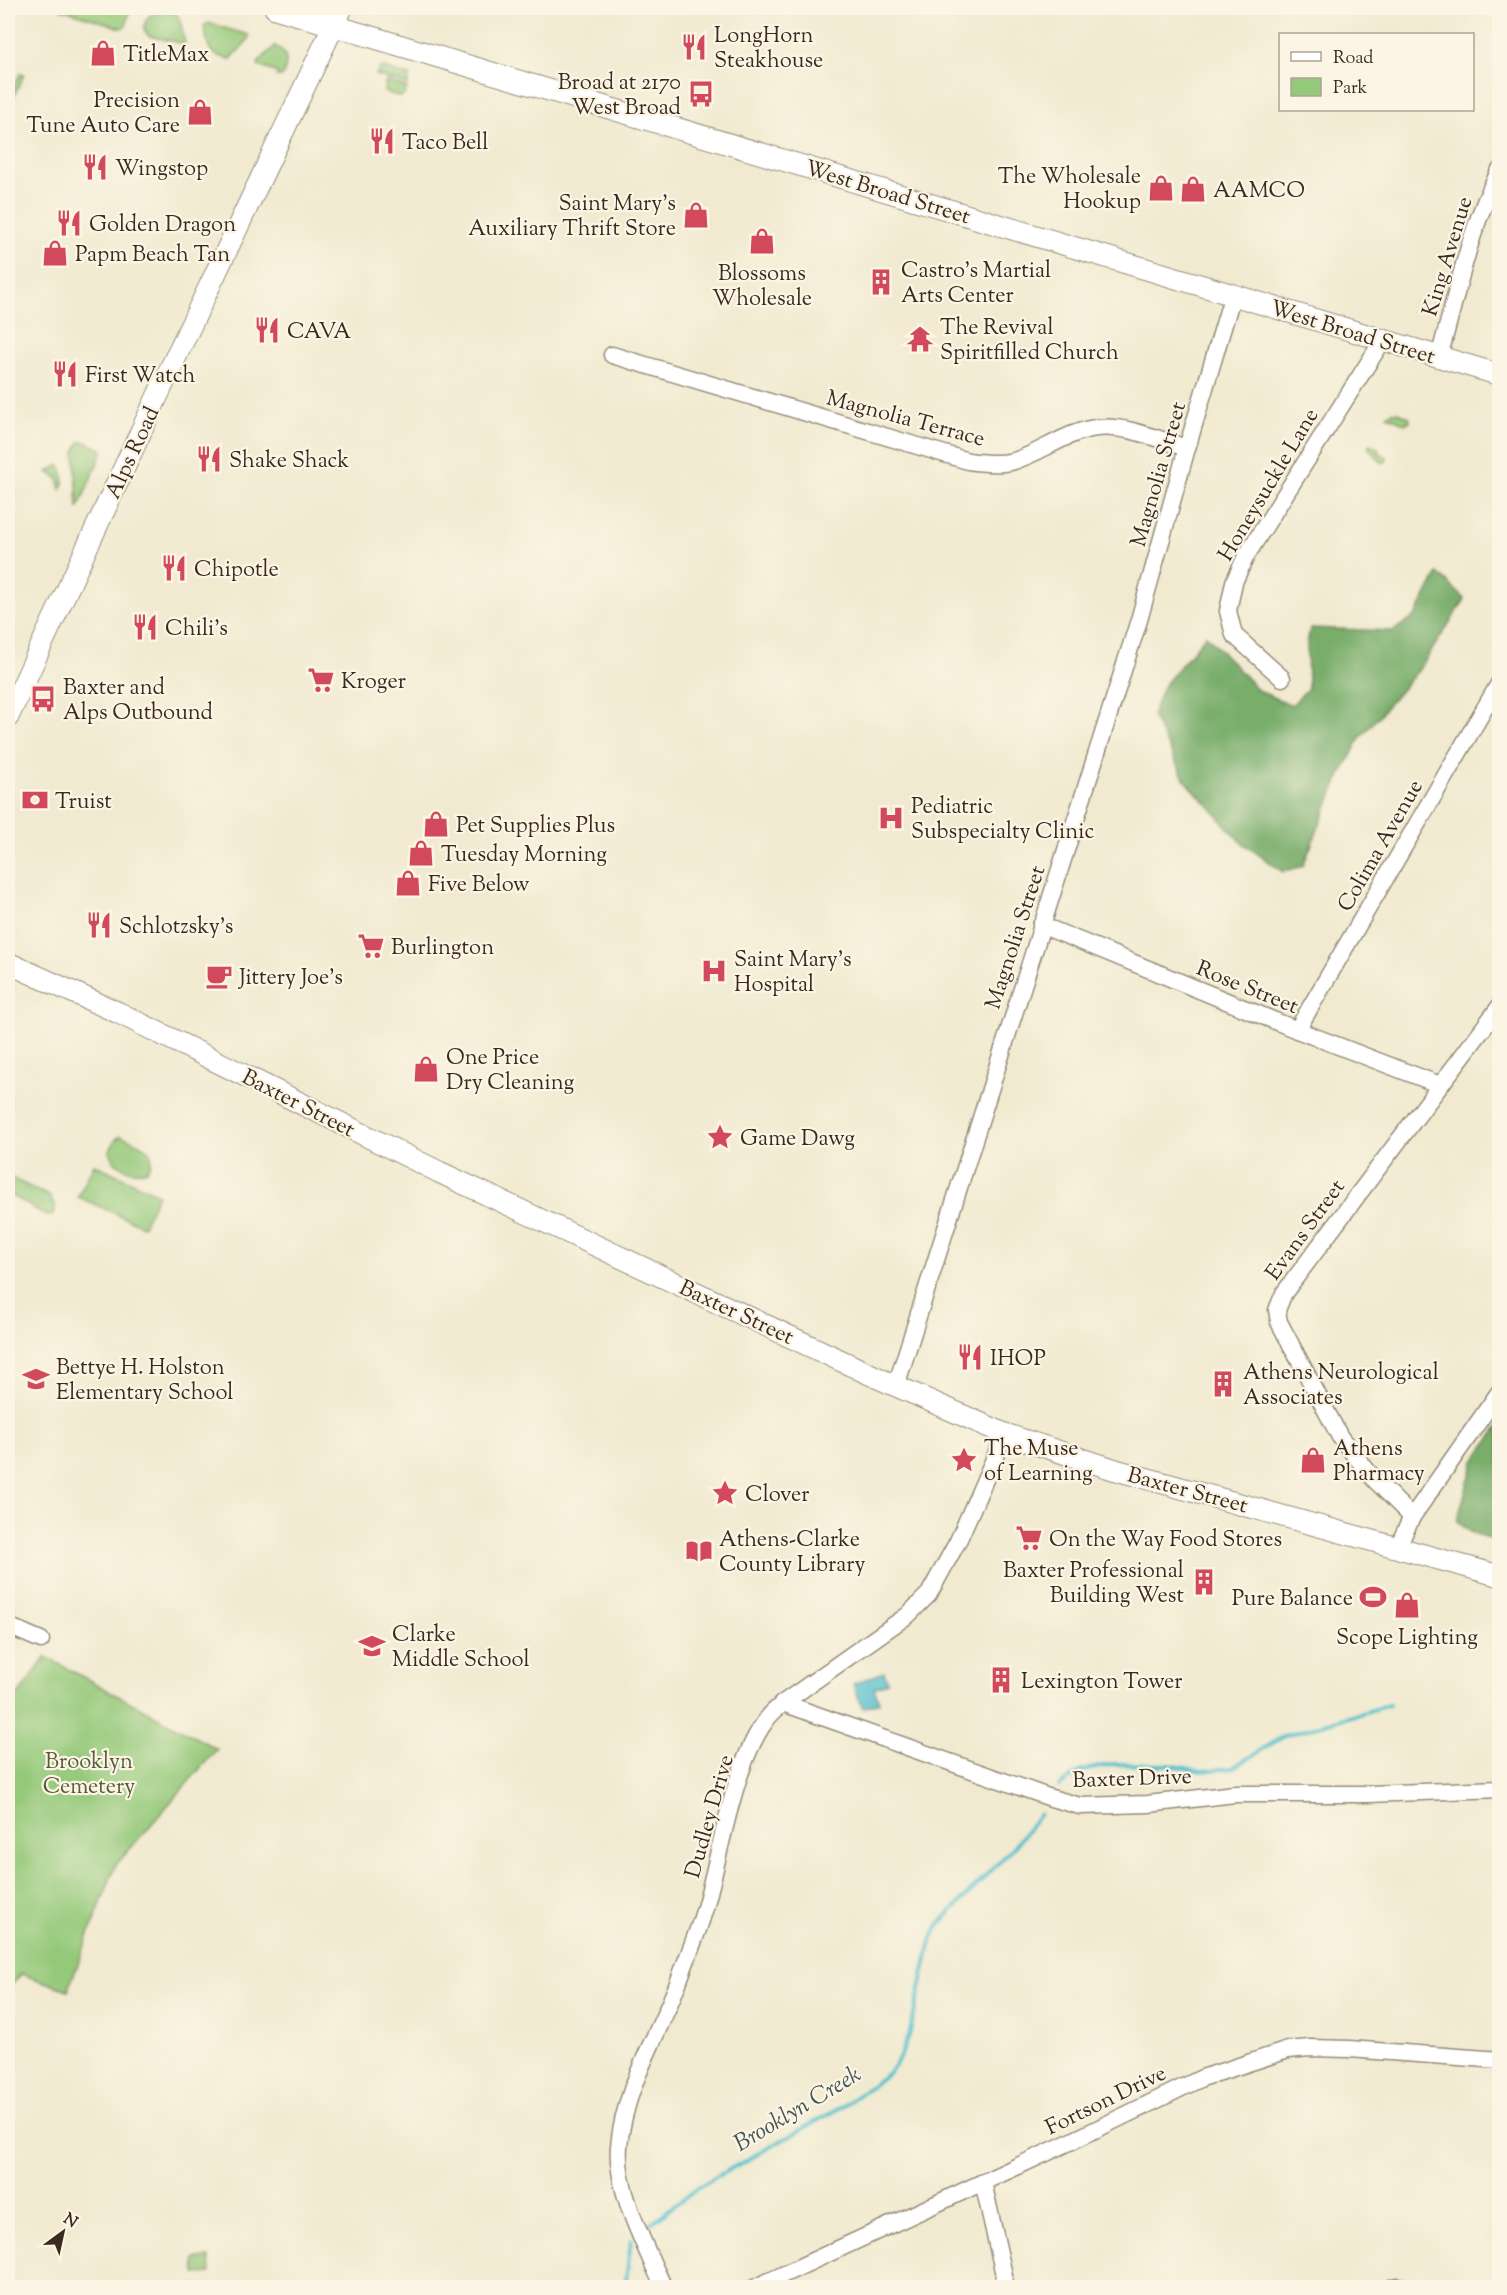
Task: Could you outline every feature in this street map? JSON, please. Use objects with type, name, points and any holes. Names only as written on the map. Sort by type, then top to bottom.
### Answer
[{"type":"main road","name":"West Broad Street","points":[[275,8],[338,16],[1500,375]]},
{"type":"main road","name":"Alps Road","points":[[8,717],[338,16]]},
{"type":"main road","name":"Baxter Street","points":[[8,963],[119,1013],[440,1172],[896,1386],[1005,1434],[1116,1470],[1500,1576]]},
{"type":"street","name":"King Avenue","points":[[1439,357],[1471,242],[1482,209],[1500,170]]},
{"type":"street","name":"Magnolia Street","points":[[896,1386],[1139,620],[1187,447],[1233,294]]},
{"type":"street","name":"Honeysuckle Lane","points":[[1282,678],[1234,635],[1228,611],[1234,582],[1246,556],[1383,340]]},
{"type":"street","name":"Magnolia Terrace","points":[[612,355],[968,461],[986,464],[1014,461],[1070,435],[1097,427],[1122,429],[1187,447]]},
{"type":"street","name":"Colima Avenue","points":[[1297,1030],[1500,682]]},
{"type":"street","name":"Rose Street","points":[[1041,926],[1297,1030],[1440,1084]]},
{"type":"street","name":"Evans Street","points":[[1412,1517],[1374,1479],[1340,1437],[1279,1322],[1277,1310],[1284,1293],[1500,1006]]},
{"type":"street","points":[[1398,1546],[1412,1517],[1500,1391]]},
{"type":"street","name":"Dudley Drive","points":[[664,2288],[645,2247],[620,2176],[619,2147],[627,2103],[640,2067],[678,1985],[706,1907],[742,1768],[767,1719],[783,1703],[908,1615],[929,1594],[958,1541],[1005,1434]]},
{"type":"street","points":[[8,1626],[41,1640]]},
{"type":"street","name":"Baxter Drive","points":[[783,1703],[1051,1798],[1077,1805],[1148,1804],[1235,1794],[1369,1794],[1500,1789]]},
{"type":"street","name":"Fortson Drive","points":[[754,2288],[1202,2078],[1288,2050],[1349,2049],[1500,2060]]},
{"type":"street","points":[[983,2182],[1004,2275],[1003,2288]]},
{"type":"street","points":[[1391,2288],[1397,2286],[1408,2288]]},
{"type":"green space","points":[[61,8],[130,8],[126,26],[121,28]]},
{"type":"green space","points":[[162,9],[176,13],[180,20],[185,44],[149,36],[146,32],[144,28],[146,20],[153,13]]},
{"type":"green space","points":[[208,23],[249,35],[248,40],[231,59],[217,55],[210,50],[208,45],[204,26]]},
{"type":"green space","points":[[275,46],[283,52],[286,60],[282,77],[276,76],[278,73],[258,66],[259,62]]},
{"type":"green space","points":[[381,67],[409,76],[408,85],[376,75]]},
{"type":"green space","points":[[20,74],[24,75],[8,109],[8,97]]},
{"type":"green space","points":[[386,81],[407,88],[404,95],[401,97],[384,92]]},
{"type":"green space","points":[[1392,412],[1409,417],[1410,421],[1405,424],[1387,415]]},
{"type":"green space","points":[[80,442],[86,442],[103,450],[78,509],[75,452]]},
{"type":"green space","points":[[1370,444],[1387,457],[1386,462],[1381,462],[1368,447]]},
{"type":"green space","points":[[59,465],[63,477],[61,490],[58,478],[48,472]]},
{"type":"green space","points":[[1438,573],[1465,599],[1421,667],[1360,738],[1336,785],[1303,866],[1283,872],[1241,842],[1185,780],[1152,715],[1163,687],[1206,635],[1259,691],[1292,705],[1308,688],[1307,645],[1310,628],[1393,631],[1416,615]]},
{"type":"green space","points":[[121,1136],[140,1144],[149,1152],[151,1163],[147,1170],[135,1171],[124,1168],[111,1157],[109,1152],[116,1139]]},
{"type":"green space","points":[[94,1164],[158,1194],[143,1226],[78,1197]]},
{"type":"green space","points":[[11,1178],[49,1196],[55,1206],[53,1215],[46,1216],[11,1195],[8,1192],[8,1180]]},
{"type":"green space","points":[[1499,1426],[1500,1541],[1497,1541],[1470,1532],[1457,1521],[1474,1461]]},
{"type":"green space","name":"Brooklyn Cemetery","points":[[46,1657],[217,1749],[115,1866],[68,1990],[21,1974],[8,1990],[8,1709]]},
{"type":"green space","points":[[210,2258],[211,2273],[196,2274],[195,2259]]},
{"type":"water","points":[[884,1672],[888,1682],[874,1688],[879,1702],[863,1708],[853,1684]]},
{"type":"waterway","name":"Brooklyn Creek","points":[[1059,1786],[1081,1771],[1114,1764],[1168,1765],[1202,1771],[1232,1768],[1284,1736],[1389,1705]]},
{"type":"waterway","name":"Brooklyn Creek","points":[[649,2225],[698,2187],[840,2108],[890,2072],[909,2036],[932,1937],[943,1920],[1014,1847],[1040,1814]]},
{"type":"waterway","name":"Brooklyn Creek","points":[[625,2288],[631,2240]]},
{"type":"place","name":"LongHorn Steakhouse","points":[[694,47]]},
{"type":"place","name":"TitleMax","points":[[103,53]]},
{"type":"place","name":"Broad at 2170 West Broad","points":[[701,94]]},
{"type":"place","name":"Precision Tune Auto Care","points":[[200,112]]},
{"type":"place","name":"Taco Bell","points":[[382,141]]},
{"type":"place","name":"Wingstop","points":[[95,167]]},
{"type":"place","name":"The Wholesale Hookup","points":[[1161,188]]},
{"type":"place","name":"AAMCO","points":[[1193,189]]},
{"type":"place","name":"Saint Mary's Auxiliary Thrift Store","points":[[696,215]]},
{"type":"place","name":"Golden Dragon","points":[[69,223]]},
{"type":"place","name":"Blossoms Wholesale","points":[[762,241]]},
{"type":"place","name":"Papm Beach Tan","points":[[55,253]]},
{"type":"place","name":"Castro's Martial Arts Center","points":[[881,282]]},
{"type":"place","name":"CAVA","points":[[267,330]]},
{"type":"place","name":"The Revival Spiritfilled Church","points":[[920,339]]},
{"type":"place","name":"First Watch","points":[[65,374]]},
{"type":"place","name":"Shake Shack","points":[[209,459]]},
{"type":"place","name":"Chipotle","points":[[174,568]]},
{"type":"place","name":"Chili's","points":[[145,627]]},
{"type":"place","name":"Kroger","points":[[321,680]]},
{"type":"place","name":"Baxter and Alps Outbound","points":[[43,699]]},
{"type":"place","name":"Truist","points":[[35,800]]},
{"type":"place","name":"Pediatric Subspecialty Clinic","points":[[891,818]]},
{"type":"place","name":"Pet Supplies Plus","points":[[436,824]]},
{"type":"place","name":"Tuesday Morning","points":[[421,853]]},
{"type":"place","name":"Five Below","points":[[408,883]]},
{"type":"place","name":"Schlotzsky's","points":[[99,925]]},
{"type":"place","name":"Burlington","points":[[371,946]]},
{"type":"place","name":"Saint Mary's Hospital","points":[[714,971]]},
{"type":"place","name":"Jittery Joe's","points":[[219,976]]},
{"type":"place","name":"One Price Dry Cleaning","points":[[426,1069]]},
{"type":"place","name":"Game Dawg","points":[[720,1137]]},
{"type":"place","name":"IHOP","points":[[970,1357]]},
{"type":"place","name":"Bettye H. Holston Elementary School","points":[[36,1379]]},
{"type":"place","name":"Athens Neurological Associates","points":[[1223,1384]]},
{"type":"place","name":"The Muse of Learning","points":[[964,1460]]},
{"type":"place","name":"Athens Pharmacy","points":[[1313,1460]]},
{"type":"place","name":"Clover","points":[[725,1493]]},
{"type":"place","name":"On the Way Food Stores","points":[[1029,1538]]},
{"type":"place","name":"Athens-Clarke County Library","points":[[699,1551]]},
{"type":"place","name":"Baxter Professional Building West","points":[[1204,1582]]},
{"type":"place","name":"Pure Balance","points":[[1373,1597]]},
{"type":"place","name":"Scope Lighting","points":[[1407,1605]]},
{"type":"place","name":"Clarke Middle School","points":[[372,1646]]},
{"type":"place","name":"Lexington Tower","points":[[1001,1680]]}]
